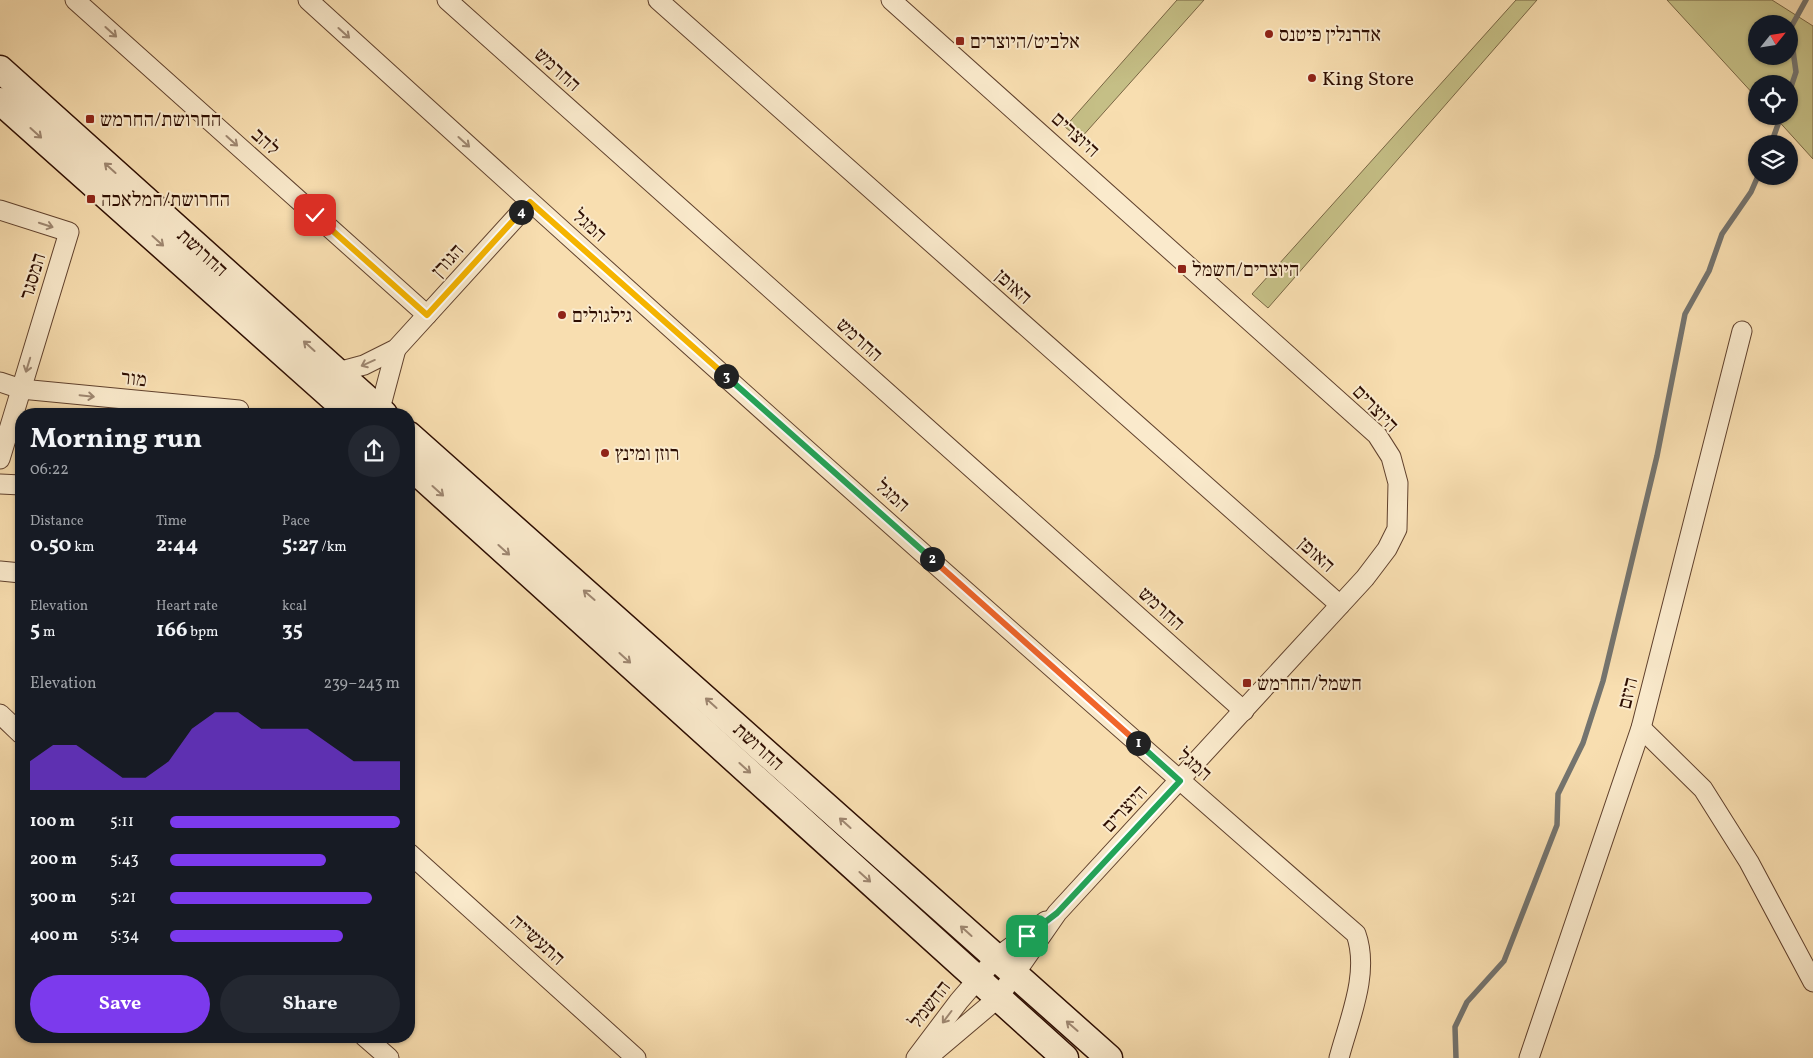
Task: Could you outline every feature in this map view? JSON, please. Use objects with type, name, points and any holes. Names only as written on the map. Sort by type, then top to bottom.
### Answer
[{"type":"street","name":"להב","points":[[75,0],[427,315]]},
{"type":"street","name":"המגל","points":[[308,0],[530,202],[1180,781],[1356,934],[1361,958],[1359,980],[1339,1058]]},
{"type":"street","name":"החרמש","points":[[447,0],[1244,711]]},
{"type":"street","name":"האופן","points":[[658,0],[1340,605]]},
{"type":"street","name":"היוצרים","points":[[891,0],[1376,436],[1391,457],[1398,483],[1397,529],[1386,549],[1365,578],[1057,913],[998,998]]},
{"type":"street","name":"החרושת","points":[[0,69],[378,408]]},
{"type":"street","name":"החרושת","points":[[0,101],[344,408]]},
{"type":"street","name":"הגורן","points":[[338,372],[364,365],[396,349],[530,202]]},
{"type":"street","name":"המסגר","points":[[0,210],[69,232],[15,408]]},
{"type":"street","name":"היזם","points":[[1529,1058],[1641,728],[1742,331]]},
{"type":"street","name":"הגורן","points":[[383,408],[396,349]]},
{"type":"street","points":[[0,382],[21,389]]},
{"type":"street","name":"מור","points":[[21,389],[218,408]]},
{"type":"street","name":"המסגר","points":[[0,459],[15,409]]},
{"type":"street","name":"החרושת","points":[[415,440],[1109,1058]]},
{"type":"street","name":"החרושת","points":[[415,470],[1065,1058]]},
{"type":"street","points":[[0,484],[15,485]]},
{"type":"street","points":[[0,571],[15,572]]},
{"type":"street","points":[[0,714],[15,728]]},
{"type":"street","points":[[1641,728],[1703,789],[1749,862],[1813,982]]},
{"type":"street","name":"התעשייה","points":[[415,859],[636,1058]]},
{"type":"street","name":"היוצרים","points":[[978,979],[996,958],[1057,913]]},
{"type":"street","name":"החשמל","points":[[916,1058],[978,979]]},
{"type":"street","name":"החשמל","points":[[927,1058],[998,998]]},
{"type":"street","points":[[372,1043],[389,1058]]},
{"type":"shaded area","points":[[1177,0],[1204,0],[1080,139],[1065,127]]},
{"type":"shaded area","points":[[1516,0],[1537,0],[1268,308],[1252,294]]},
{"type":"shaded area","points":[[1667,0],[1772,0],[1796,15],[1748,15],[1748,65],[1798,65],[1798,16],[1813,26],[1813,159],[1798,142],[1798,135],[1791,135],[1782,125],[1798,125],[1798,75],[1748,75],[1748,88]]},
{"type":"waterway","points":[[1795,75],[1790,29],[1806,0]]},
{"type":"waterway","points":[[1774,135],[1778,125]]},
{"type":"waterway","points":[[1456,1058],[1455,1027],[1467,1002],[1504,961],[1557,825],[1558,794],[1583,743],[1603,681],[1657,456],[1685,314],[1709,271],[1722,234],[1754,185]]},
{"type":"place","name":"אדרנלין פיטנס","points":[[1269,34]]},
{"type":"place","name":"אלביט/היוצרים","points":[[960,41]]},
{"type":"place","name":"King Store","points":[[1312,78]]},
{"type":"place","name":"החרושת/החרמש","points":[[90,119]]},
{"type":"place","name":"החרושת/המלאכה","points":[[91,199]]},
{"type":"place","name":"היוצרים/חשמל","points":[[1182,269]]},
{"type":"place","name":"גילגולים","points":[[562,315]]},
{"type":"place","name":"רוזן ומינץ","points":[[605,453]]},
{"type":"place","name":"חשמל/החרמש","points":[[1247,683]]},
{"type":"route","points":[[315,215],[427,315],[530,202],[1180,781],[1057,913],[1027,936]]}]
